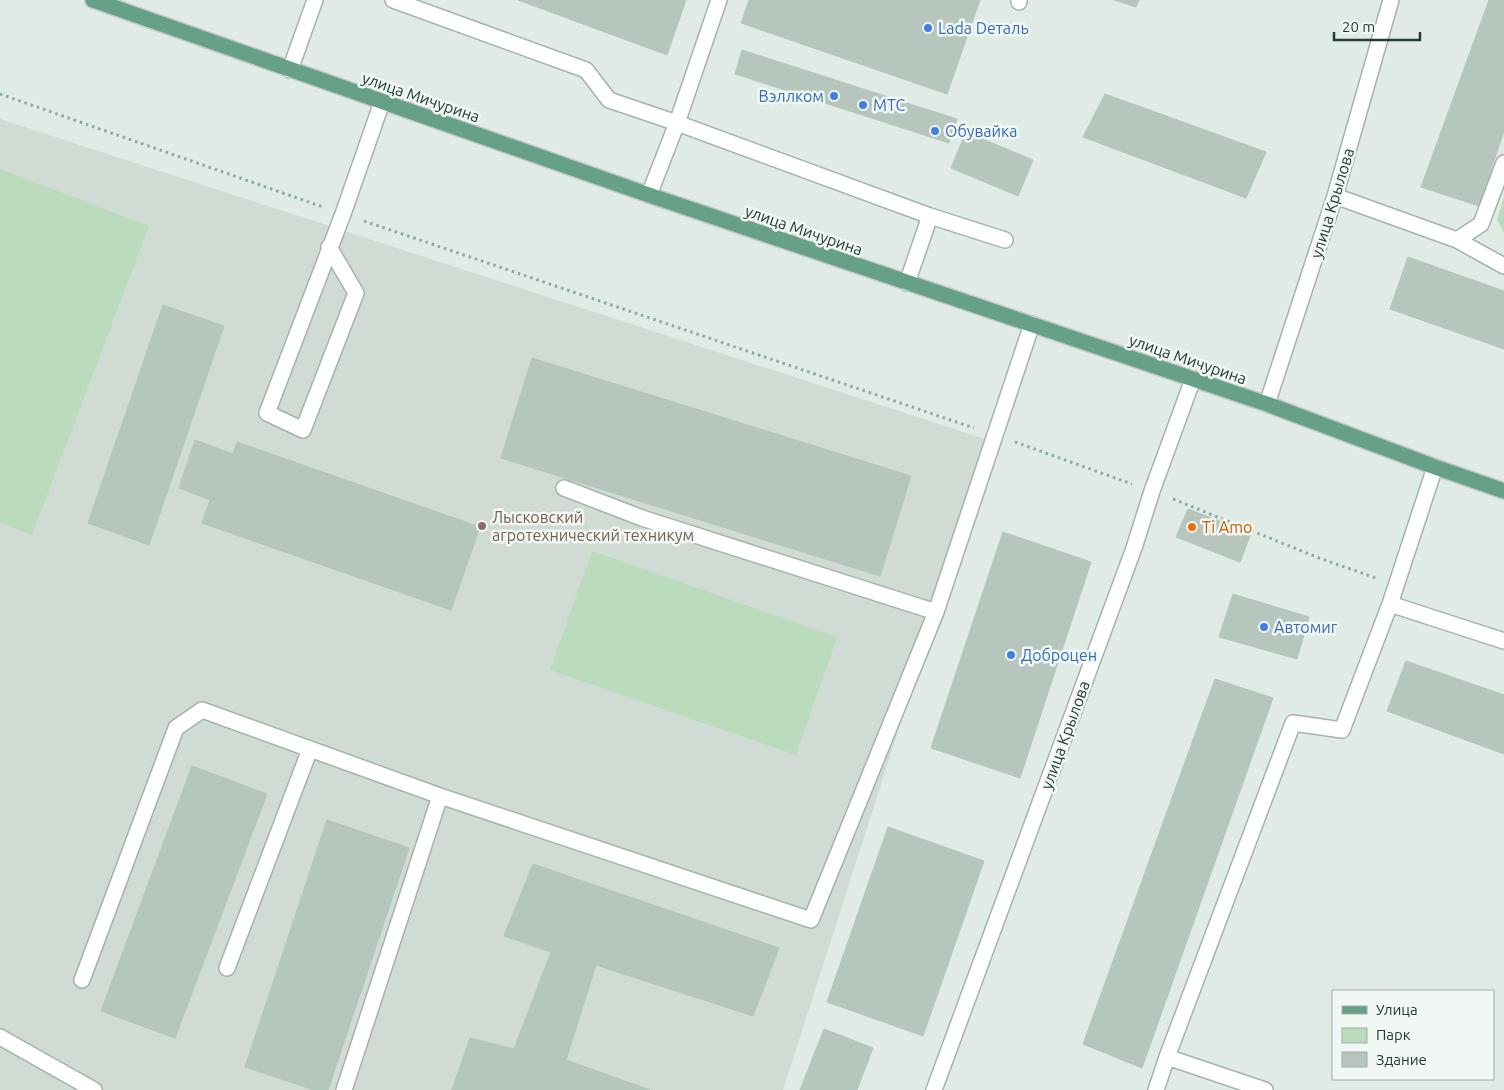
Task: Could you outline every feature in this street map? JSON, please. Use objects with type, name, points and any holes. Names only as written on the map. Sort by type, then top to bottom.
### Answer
[{"type":"main road","name":"улица Мичурина","points":[[93,0],[649,195],[1267,404],[1504,491]]},
{"type":"street","points":[[290,70],[315,0]]},
{"type":"street","points":[[393,0],[586,70],[609,100],[677,122],[930,216],[1005,240]]},
{"type":"street","points":[[649,195],[677,122],[719,0]]},
{"type":"street","name":"улица Крылова","points":[[1267,404],[1335,196],[1391,0]]},
{"type":"street","points":[[329,247],[356,293],[303,430],[266,413],[329,247],[343,214],[382,102]]},
{"type":"street","points":[[1457,240],[1481,224],[1504,163]]},
{"type":"street","points":[[1335,196],[1457,240],[1504,266]]},
{"type":"street","points":[[906,283],[930,216]]},
{"type":"street","points":[[82,980],[176,728],[202,710],[440,796],[811,920],[936,612],[1032,324]]},
{"type":"street","name":"улица Крылова","points":[[934,1090],[1134,548],[1152,491],[1193,379]]},
{"type":"street","points":[[1156,1090],[1293,723],[1342,730],[1390,604],[1435,467]]},
{"type":"street","points":[[564,488],[642,518],[936,612]]},
{"type":"street","points":[[1390,604],[1504,641]]},
{"type":"street","points":[[226,968],[310,749]]},
{"type":"street","points":[[344,1090],[440,796]]},
{"type":"street","points":[[0,1037],[94,1090]]},
{"type":"street","points":[[1167,1057],[1265,1090]]},
{"type":"path","points":[[0,94],[343,214],[994,435],[1152,491],[1319,558],[1396,585]]},
{"type":"shaded area","name":"Лысковский агротехнический техникум","points":[[0,119],[991,441],[783,1090],[0,1090]]},
{"type":"green space","points":[[0,169],[149,226],[32,535],[0,523]]},
{"type":"green space","points":[[1504,197],[1504,233],[1497,220]]},
{"type":"green space","points":[[592,551],[837,637],[796,755],[550,670]]},
{"type":"building","points":[[518,0],[686,0],[667,55]]},
{"type":"building","points":[[749,0],[980,0],[947,94],[741,23]]},
{"type":"building","points":[[1114,0],[1139,0],[1136,7]]},
{"type":"building","points":[[1489,0],[1504,0],[1504,131],[1479,206],[1421,187]]},
{"type":"building","points":[[742,50],[957,119],[949,143],[735,74]]},
{"type":"building","points":[[1105,94],[1266,152],[1246,198],[1083,137]]},
{"type":"building","points":[[966,132],[1033,160],[1018,196],[951,168]]},
{"type":"building","points":[[1408,257],[1504,291],[1504,349],[1390,309]]},
{"type":"building","points":[[163,305],[224,326],[149,545],[88,523]]},
{"type":"building","points":[[532,358],[911,476],[880,576],[501,458]]},
{"type":"building","points":[[195,440],[233,454],[237,442],[480,527],[451,610],[202,523],[210,500],[179,488]]},
{"type":"building","points":[[1188,509],[1251,533],[1240,562],[1176,537]]},
{"type":"building","name":"Доброцен","points":[[1003,532],[1091,562],[1020,778],[931,748]]},
{"type":"building","name":"Автомиг","points":[[1233,594],[1309,617],[1297,659],[1219,637]]},
{"type":"building","points":[[1406,661],[1504,695],[1504,754],[1387,711]]},
{"type":"building","points":[[1215,679],[1273,698],[1142,1068],[1083,1044]]},
{"type":"building","points":[[192,766],[267,794],[175,1038],[101,1011]]},
{"type":"building","points":[[327,820],[409,848],[328,1090],[314,1090],[245,1067]]},
{"type":"building","points":[[888,827],[984,861],[923,1036],[827,1002]]},
{"type":"building","points":[[533,864],[779,948],[753,1016],[596,965],[566,1060],[650,1090],[452,1090],[470,1038],[514,1049],[551,952],[504,936]]},
{"type":"building","points":[[824,1029],[873,1048],[857,1090],[800,1090]]},
{"type":"place","name":"Lada Dеталь","points":[[928,28]]},
{"type":"place","name":"Вэллком","points":[[834,96]]},
{"type":"place","name":"МТС","points":[[863,105]]},
{"type":"place","name":"Обувайка","points":[[935,131]]},
{"type":"place","name":"Лысковский агротехнический техникум","points":[[482,526]]},
{"type":"place","name":"Ti Amo","points":[[1192,527]]},
{"type":"place","name":"Автомиг","points":[[1264,627]]},
{"type":"place","name":"Доброцен","points":[[1011,655]]}]
